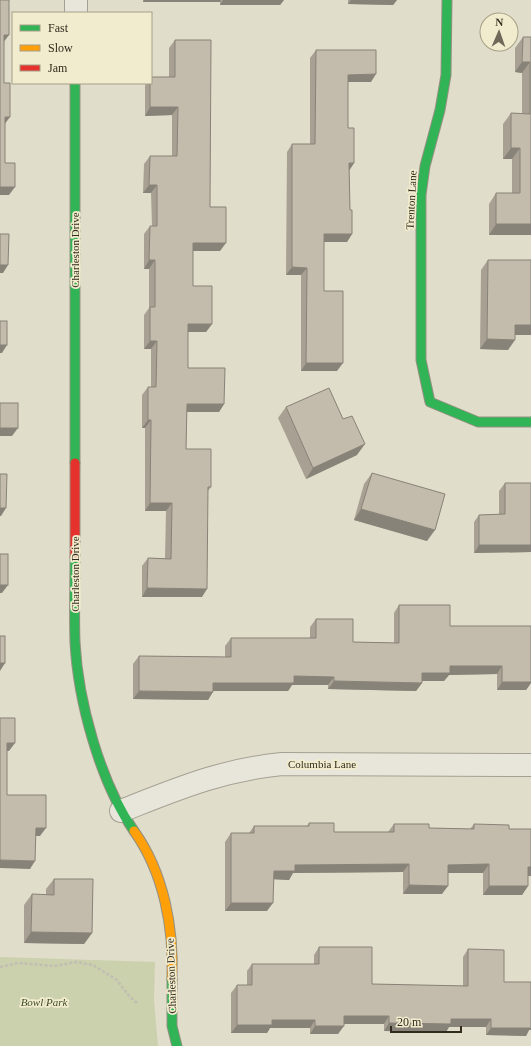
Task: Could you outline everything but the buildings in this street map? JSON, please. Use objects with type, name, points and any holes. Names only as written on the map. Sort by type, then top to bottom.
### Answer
[{"type":"street","points":[[76,0],[76,12]]},
{"type":"street","name":"Trenton Lane","points":[[447,0],[446,75],[440,110],[425,166],[421,195],[420,360],[430,402],[478,422],[531,422]]},
{"type":"street","name":"Charleston Drive","points":[[75,84],[75,642],[77,676],[83,706],[91,734],[121,811],[144,848],[156,873],[167,910],[172,953],[172,1028],[177,1046]]},
{"type":"street","name":"Columbia Lane","points":[[121,811],[205,778],[254,766],[282,764],[531,765]]},
{"type":"path","points":[[0,967],[18,963],[54,966],[76,962],[93,965],[117,980],[129,996],[137,1003]]},
{"type":"green space","name":"Bowl Park","points":[[0,957],[155,962],[154,1001],[158,1046],[0,1046]]},
{"type":"traffic: fast","points":[[447,0],[446,75],[440,110],[425,166],[421,195],[421,360],[430,402],[478,422],[531,422]]},
{"type":"traffic: fast","points":[[75,84],[75,463]]},
{"type":"traffic: fast","points":[[75,557],[75,642],[77,665],[86,715],[101,765],[111,789],[134,831]]},
{"type":"traffic: fast","points":[[172,979],[172,1026],[177,1046]]},
{"type":"traffic: slow","points":[[134,831],[153,865],[165,902],[171,940],[172,979]]},
{"type":"traffic: jam","points":[[75,463],[75,557]]}]
